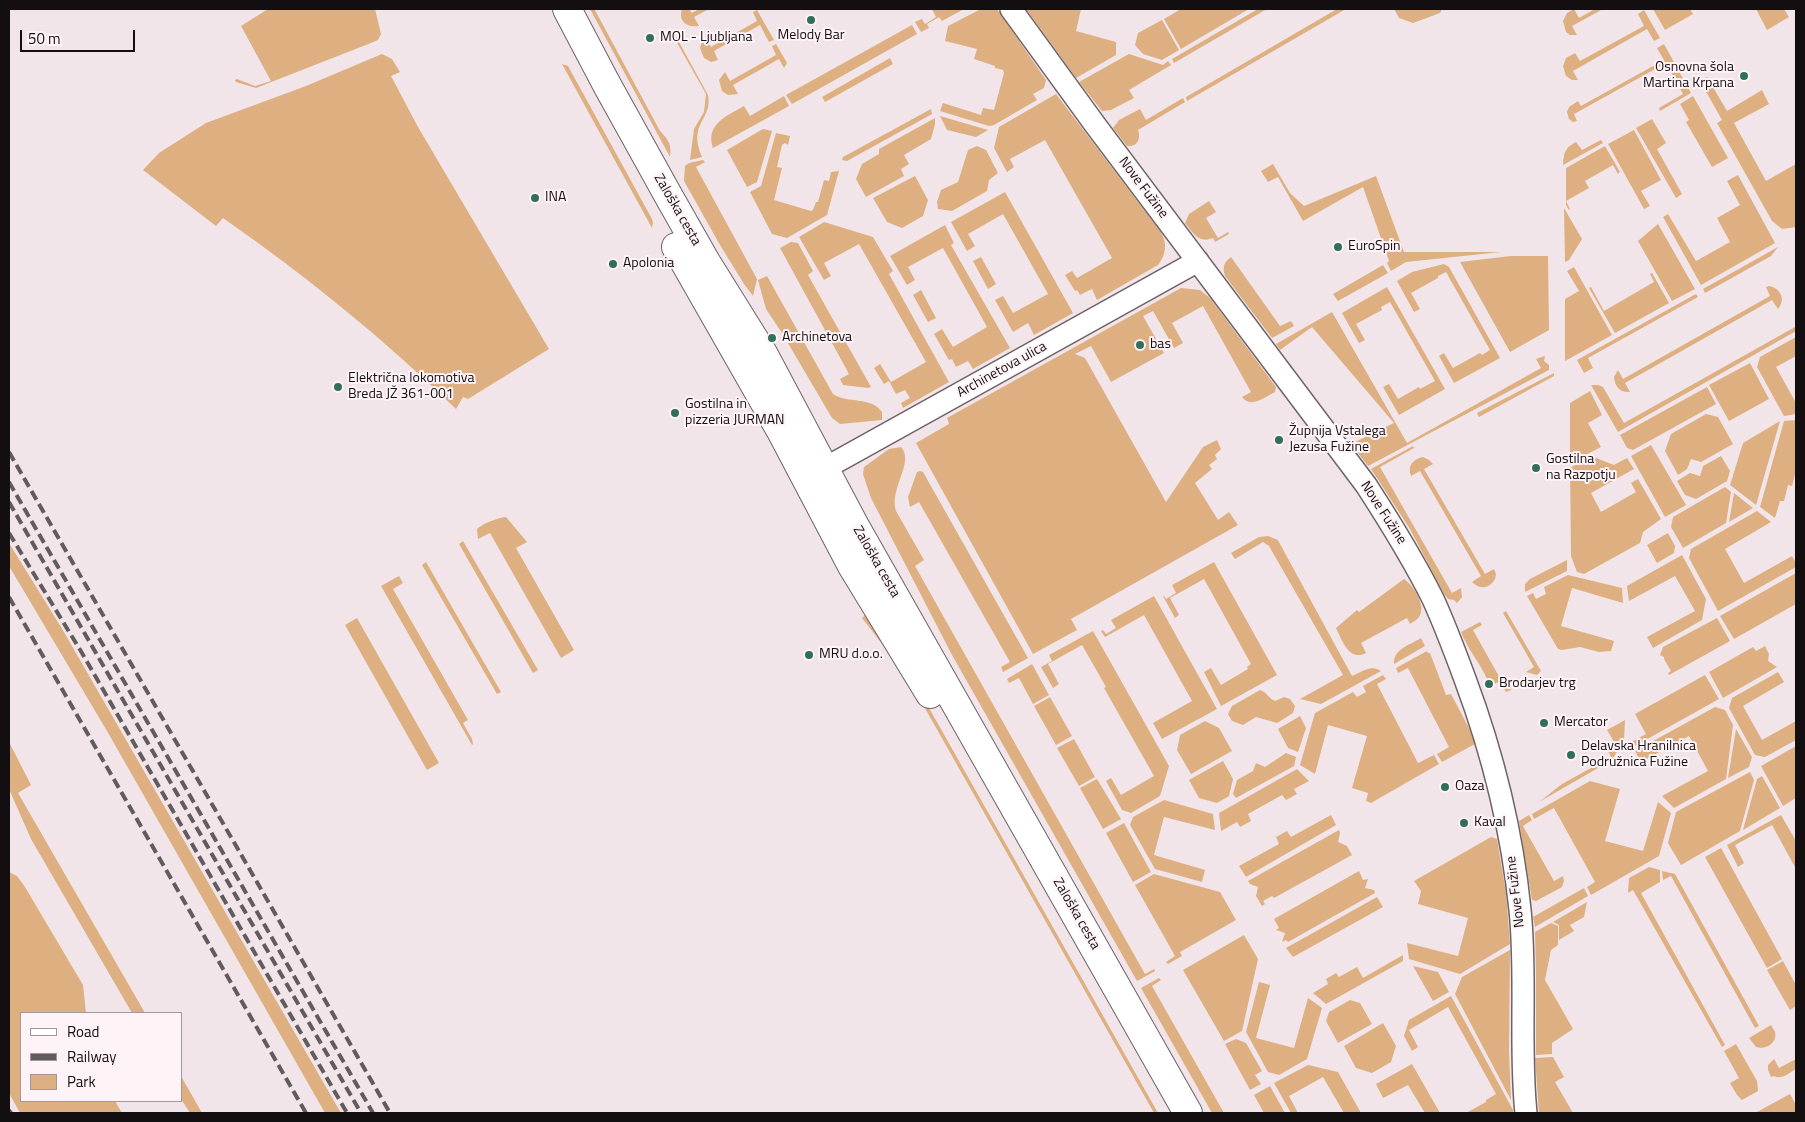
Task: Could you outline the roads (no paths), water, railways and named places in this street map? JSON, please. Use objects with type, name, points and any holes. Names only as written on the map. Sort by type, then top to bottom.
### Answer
[{"type":"main road","name":"Zaloška cesta","points":[[548,9],[591,93],[781,431],[856,528],[1188,1113]]},
{"type":"main road","name":"Zaloška cesta","points":[[568,9],[607,85],[706,262],[764,354],[852,566],[932,699],[1167,1113]]},
{"type":"street","name":"Nove Fužine","points":[[1011,9],[1066,86],[1340,450],[1379,506],[1407,551],[1433,599],[1455,651],[1482,725],[1506,820],[1516,878],[1522,938],[1524,986],[1523,1085],[1526,1113]]},
{"type":"street","name":"Archinetova ulica","points":[[815,474],[1198,261]]},
{"type":"railway","points":[[9,452],[390,1113]]},
{"type":"railway","points":[[9,482],[373,1113]]},
{"type":"railway","points":[[9,502],[361,1113]]},
{"type":"railway","points":[[9,533],[82,653],[347,1113]]},
{"type":"railway","points":[[9,597],[306,1113]]},
{"type":"place","name":"Melody Bar","points":[[811,20]]},
{"type":"place","name":"MOL - Ljubljana","points":[[650,38]]},
{"type":"place","name":"Osnovna šola Martina Krpana","points":[[1744,76]]},
{"type":"place","name":"INA","points":[[535,198]]},
{"type":"place","name":"EuroSpin","points":[[1338,247]]},
{"type":"place","name":"Apolonia","points":[[613,264]]},
{"type":"place","name":"Archinetova","points":[[772,338]]},
{"type":"place","name":"bas","points":[[1140,345]]},
{"type":"place","name":"Električna lokomotiva Breda JŽ 361-001","points":[[338,387]]},
{"type":"place","name":"Gostilna in pizzeria JURMAN","points":[[675,413]]},
{"type":"place","name":"Župnija Vstalega Jezusa Fužine","points":[[1279,440]]},
{"type":"place","name":"Gostilna na Razpotju","points":[[1536,468]]},
{"type":"place","name":"MRU d.o.o.","points":[[809,655]]},
{"type":"place","name":"Brodarjev trg","points":[[1489,684]]},
{"type":"place","name":"Mercator","points":[[1544,723]]},
{"type":"place","name":"Delavska Hranilnica Podružnica Fužine","points":[[1571,755]]},
{"type":"place","name":"Oaza","points":[[1445,787]]},
{"type":"place","name":"Kaval","points":[[1464,823]]}]
